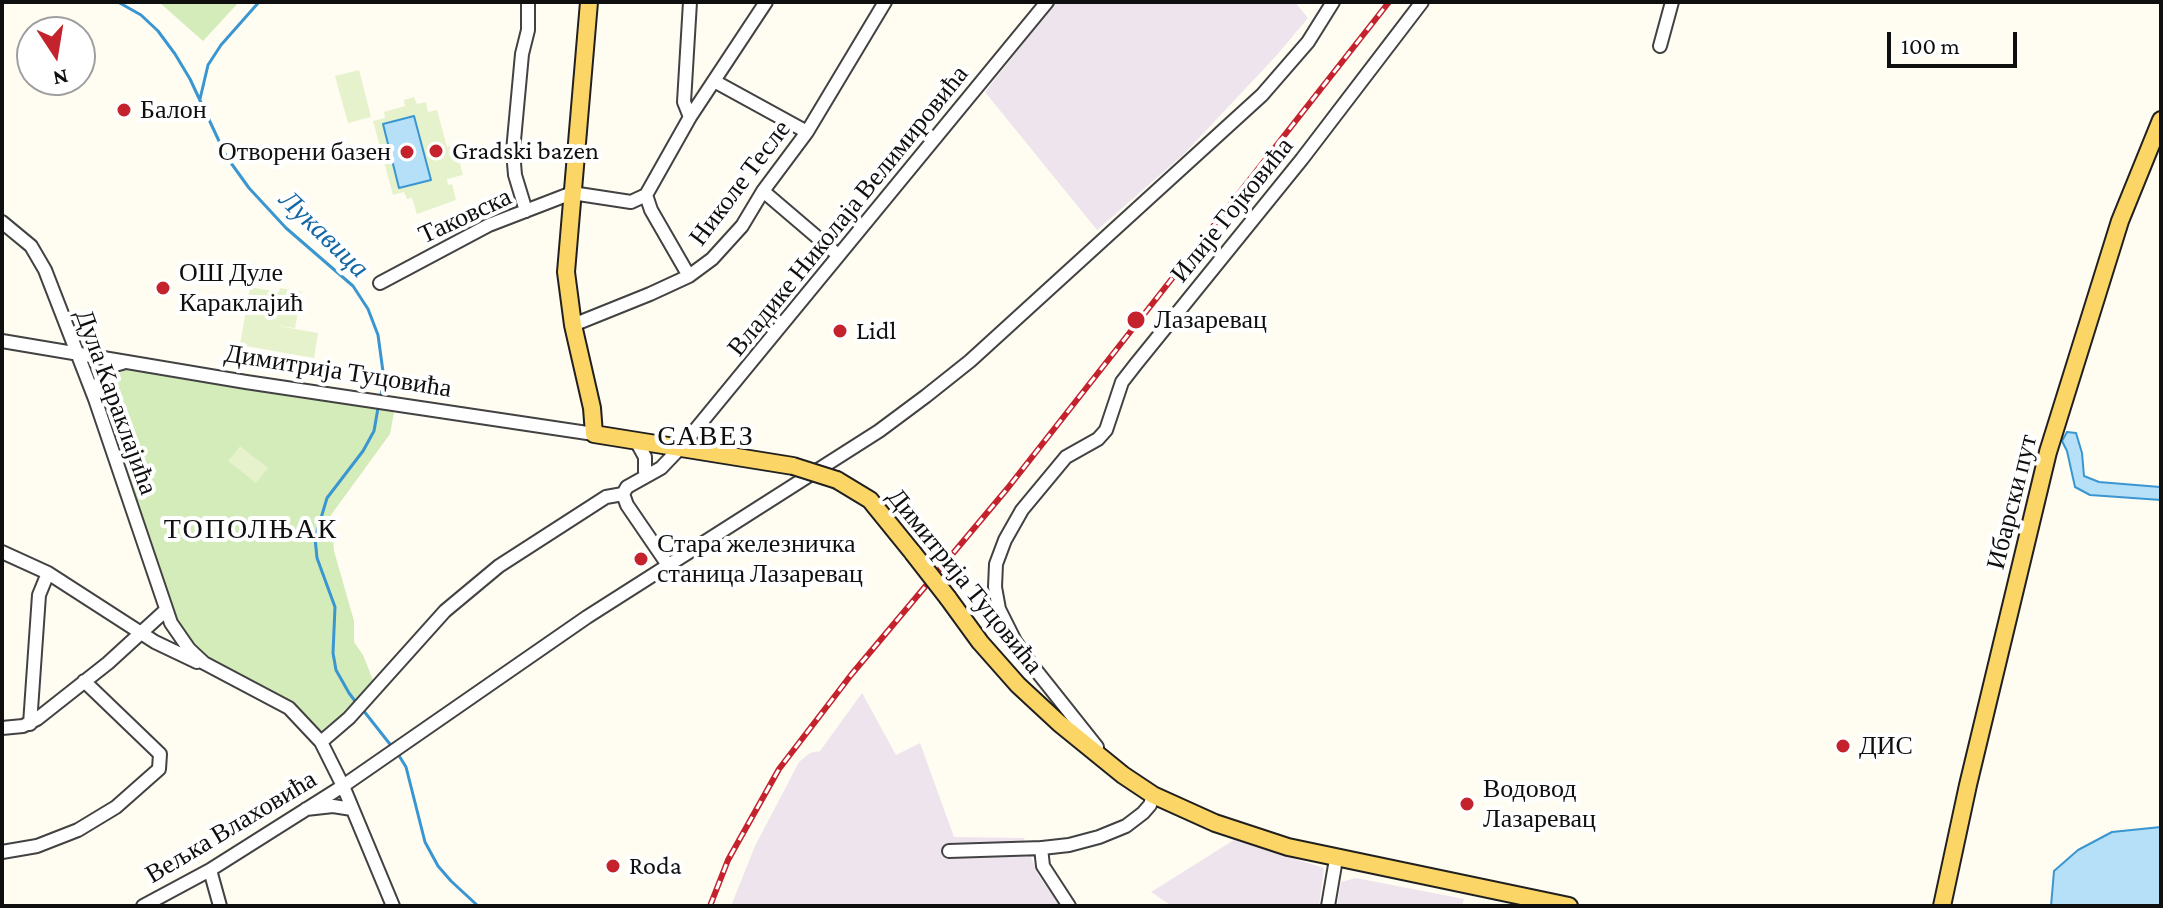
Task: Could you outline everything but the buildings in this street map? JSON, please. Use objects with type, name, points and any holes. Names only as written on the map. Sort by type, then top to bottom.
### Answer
[{"type":"main road","points":[[589,2],[566,272],[573,325],[592,408],[594,434]]},
{"type":"main road","name":"Ибарски пут","points":[[1942,906],[2021,562],[2059,416],[2120,221],[2161,120]]},
{"type":"main road","name":"Димитрија Туцовића","points":[[594,434],[793,466],[837,480],[870,500],[980,642],[1018,685],[1108,763],[1153,795],[1253,837],[1336,859],[1569,906]]},
{"type":"street","points":[[526,211],[515,175],[513,151],[522,54],[528,30],[528,2]]},
{"type":"street","points":[[690,2],[684,102],[690,117]]},
{"type":"street","points":[[572,193],[631,202],[646,195],[690,117],[766,2]]},
{"type":"street","name":"Николе Тесле","points":[[573,325],[689,276],[708,263],[742,226],[763,191],[807,132],[885,2]]},
{"type":"street","name":"Владике Николаја Велимировића","points":[[321,742],[349,718],[445,611],[499,566],[606,497],[623,494],[661,458],[682,446],[1047,2]]},
{"type":"street","name":"Вељка Влаховића","points":[[143,906],[210,870],[343,786],[587,617],[879,431],[970,361],[1262,95],[1308,42],[1333,2]]},
{"type":"street","name":"Илије Гојковића","points":[[1108,763],[1031,664],[999,609],[995,587],[996,564],[1005,540],[1022,510],[1066,457],[1098,439],[1106,430],[1122,382],[1302,159],[1422,2]]},
{"type":"street","points":[[1660,46],[1672,2]]},
{"type":"street","points":[[714,81],[807,132]]},
{"type":"street","points":[[684,102],[689,106],[699,105]]},
{"type":"street","points":[[763,191],[838,255]]},
{"type":"street","name":"Таковска","points":[[380,283],[489,225],[572,193]]},
{"type":"street","points":[[646,195],[651,210],[689,276]]},
{"type":"street","name":"Дула Караклајића","points":[[2,222],[24,239],[40,260],[95,399],[166,610],[178,635],[204,663]]},
{"type":"street","name":"Димитрија Туцовића","points":[[2,341],[594,434]]},
{"type":"street","points":[[95,399],[102,375],[112,366],[126,361]]},
{"type":"street","points":[[635,439],[645,457],[643,475]]},
{"type":"street","points":[[623,494],[627,505],[668,565]]},
{"type":"street","points":[[2,552],[48,573],[139,632],[289,708],[321,742],[343,786],[393,906]]},
{"type":"street","points":[[30,724],[39,595],[48,573]]},
{"type":"street","points":[[2,728],[30,724],[119,653],[166,610]]},
{"type":"street","points":[[2,852],[37,846],[78,830],[116,807],[159,769],[160,754],[84,681]]},
{"type":"street","points":[[949,851],[1069,845],[1126,826],[1150,805],[1153,795]]},
{"type":"street","points":[[303,810],[333,806],[352,809]]},
{"type":"street","points":[[1041,848],[1043,866],[1069,906]]},
{"type":"street","points":[[1328,906],[1336,859]]},
{"type":"street","points":[[210,870],[220,906]]},
{"type":"shaded area","points":[[1056,2],[1295,2],[1308,18],[1184,154],[1097,230],[985,92]]},
{"type":"shaded area","points":[[862,693],[896,755],[920,743],[954,837],[1024,838],[1037,873],[1060,906],[731,906],[755,846],[799,762],[810,753],[820,751]]},
{"type":"shaded area","points":[[1234,840],[1324,868],[1319,906],[1172,906],[1151,892]]},
{"type":"shaded area","points":[[1356,878],[1464,899],[1462,906],[1337,906],[1341,882]]},
{"type":"green space","points":[[159,2],[239,2],[203,41]]},
{"type":"green space","points":[[359,70],[371,117],[348,123],[335,76]]},
{"type":"green space","name":"Gradski bazen","points":[[414,97],[417,104],[426,102],[428,112],[437,110],[447,147],[455,145],[463,175],[447,179],[448,185],[452,184],[456,200],[417,214],[412,198],[407,199],[404,192],[393,195],[373,121],[385,118],[384,112],[405,106],[404,100]]},
{"type":"green space","points":[[250,287],[302,292],[295,328],[273,325],[318,333],[314,358],[240,345]]},
{"type":"green space","points":[[139,368],[394,412],[390,434],[331,515],[334,551],[354,621],[354,642],[373,680],[345,712],[321,731],[289,701],[217,664],[195,646],[175,619],[107,413],[106,397],[111,382],[122,371]]},
{"type":"green space","points":[[240,446],[268,468],[256,483],[228,461]]},
{"type":"water","name":"Отворени базен","points":[[414,116],[431,180],[399,188],[383,124]]},
{"type":"water","points":[[2067,432],[2076,433],[2084,476],[2099,482],[2160,487],[2161,500],[2090,495],[2075,487],[2062,441]]},
{"type":"water","points":[[2161,827],[2161,906],[2051,906],[2054,871],[2078,850],[2112,832]]},
{"type":"waterway","name":"Лукавица","points":[[118,2],[141,15],[175,54],[226,156],[249,188],[286,228],[353,286],[368,309],[378,335],[384,379],[380,400]]},
{"type":"waterway","points":[[200,99],[208,65],[221,45],[259,2]]},
{"type":"waterway","name":"Лукавица","points":[[358,705],[336,670],[333,653],[335,607],[317,558],[315,538],[327,498],[363,451],[374,431],[378,408]]},
{"type":"waterway","name":"Лукавица","points":[[363,710],[393,748]]},
{"type":"waterway","name":"Лукавица","points":[[398,754],[406,767],[425,842],[438,866],[478,906]]},
{"type":"railway","points":[[710,906],[728,860],[779,769],[851,675],[1007,489],[1389,2]]},
{"type":"place","name":"Балон","points":[[124,110]]},
{"type":"place","name":"Gradski bazen","points":[[436,151]]},
{"type":"place","name":"Отворени базен","points":[[407,152]]},
{"type":"place","name":"ОШ Дуле Караклајић","points":[[163,288]]},
{"type":"place","name":"Лазаревац","points":[[1136,320]]},
{"type":"place","name":"Lidl","points":[[840,331]]},
{"type":"place","name":"Стара железничка станица Лазаревац","points":[[641,559]]},
{"type":"place","name":"ДИС","points":[[1843,746]]},
{"type":"place","name":"Водовод Лазаревац","points":[[1467,804]]},
{"type":"place","name":"Roda","points":[[613,866]]},
{"type":"district","name":"САВЕЗ","points":[[706,436]]},
{"type":"district","name":"ТОПОЛЊАК","points":[[251,529]]}]
